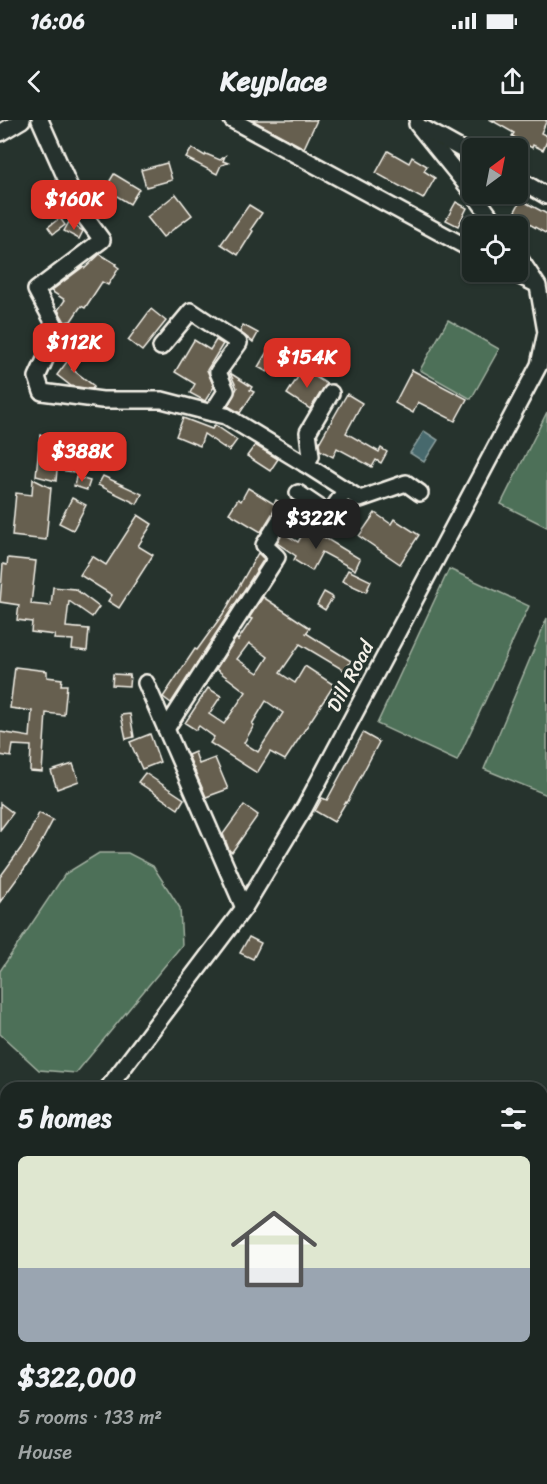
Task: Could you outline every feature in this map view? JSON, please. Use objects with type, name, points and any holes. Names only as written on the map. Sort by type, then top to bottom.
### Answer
[{"type":"street","points":[[0,133],[22,120]]},
{"type":"street","points":[[40,120],[80,210],[102,240],[36,290],[58,331],[37,376],[42,392],[102,400],[162,400],[226,416],[360,499],[406,483],[420,493]]},
{"type":"street","points":[[232,120],[462,245]]},
{"type":"street","points":[[414,122],[462,149]]},
{"type":"street","points":[[414,122],[462,180]]},
{"type":"street","points":[[528,185],[547,196]]},
{"type":"street","name":"Dill Road","points":[[112,1082],[243,908],[305,807],[539,365],[544,351],[546,332],[543,288],[528,269]]},
{"type":"street","points":[[528,280],[543,288]]},
{"type":"street","points":[[161,346],[191,311],[239,343],[218,372],[226,391],[212,413]]},
{"type":"street","points":[[305,464],[311,456],[308,432],[331,393]]},
{"type":"street","points":[[298,493],[329,514],[346,490]]},
{"type":"street","points":[[166,729],[277,557],[264,545],[283,515]]},
{"type":"street","points":[[146,683],[243,908]]},
{"type":"green space","points":[[448,320],[499,349],[471,399],[420,370]]},
{"type":"green space","points":[[547,412],[547,527],[501,504]]},
{"type":"green space","points":[[449,569],[529,606],[457,761],[377,724]]},
{"type":"green space","points":[[547,618],[547,795],[484,769]]},
{"type":"green space","points":[[99,853],[128,853],[153,866],[180,908],[182,945],[76,1073],[39,1070],[0,1034],[0,971],[65,874]]},
{"type":"water","points":[[424,431],[438,440],[424,462],[410,453]]},
{"type":"building","points":[[252,120],[317,120],[304,148]]},
{"type":"building","points":[[491,120],[547,120],[541,133],[547,136],[543,150],[533,145],[532,148],[528,146],[528,138],[515,138],[512,136],[514,133]]},
{"type":"building","points":[[192,148],[205,156],[206,154],[220,160],[225,156],[223,161],[228,163],[221,165],[217,174],[186,158]]},
{"type":"building","points":[[388,151],[409,163],[412,157],[427,166],[424,171],[435,178],[423,199],[376,173]]},
{"type":"building","points":[[167,163],[172,180],[146,187],[141,170]]},
{"type":"building","points":[[114,174],[139,189],[130,204],[105,189]]},
{"type":"building","points":[[176,194],[192,215],[163,237],[147,217]]},
{"type":"building","points":[[456,202],[467,208],[458,226],[446,220]]},
{"type":"building","points":[[519,204],[528,204],[547,214],[547,234],[528,223],[528,216],[513,215]]},
{"type":"building","points":[[249,205],[262,213],[238,255],[221,244]]},
{"type":"building","points":[[60,218],[65,225],[53,234],[48,227]]},
{"type":"building","points":[[69,222],[83,231],[79,239],[64,231]]},
{"type":"building","points":[[100,254],[119,268],[108,285],[102,282],[85,308],[81,306],[71,321],[65,322],[58,310],[65,300],[51,291],[83,267],[85,268]]},
{"type":"building","points":[[151,309],[166,321],[142,351],[128,340]]},
{"type":"building","points":[[243,325],[258,333],[253,342],[240,332]]},
{"type":"building","points":[[194,340],[210,350],[216,340],[223,344],[207,370],[214,387],[205,401],[190,393],[195,384],[175,372]]},
{"type":"building","points":[[268,350],[277,354],[267,372],[258,367]]},
{"type":"building","points":[[75,351],[82,356],[72,369],[94,386],[92,389],[71,386],[57,375]]},
{"type":"building","points":[[303,369],[327,384],[310,409],[287,394]]},
{"type":"building","points":[[412,370],[467,399],[455,421],[418,402],[413,413],[395,403]]},
{"type":"building","points":[[230,373],[252,387],[250,390],[254,392],[240,413],[228,406],[237,388]]},
{"type":"building","points":[[347,394],[362,403],[346,433],[379,452],[381,448],[387,452],[381,463],[376,460],[372,467],[337,448],[333,457],[320,450],[319,443]]},
{"type":"building","points":[[183,418],[212,429],[215,425],[237,440],[229,451],[204,434],[200,446],[176,436]]},
{"type":"building","points":[[40,435],[85,440],[82,473],[57,470],[56,481],[36,476]]},
{"type":"building","points":[[255,445],[278,459],[270,471],[247,456]]},
{"type":"building","points":[[103,476],[142,494],[137,504],[98,485]]},
{"type":"building","points":[[76,477],[90,481],[87,490],[74,486]]},
{"type":"building","points":[[33,479],[51,488],[46,540],[12,536],[16,493],[32,495]]},
{"type":"building","points":[[248,488],[274,504],[276,500],[285,505],[275,509],[261,532],[229,513],[238,499],[241,501]]},
{"type":"building","points":[[72,498],[86,505],[73,530],[59,523]]},
{"type":"building","points":[[375,513],[391,524],[394,519],[419,535],[400,564],[359,536]]},
{"type":"building","points":[[138,515],[152,524],[138,546],[153,555],[119,608],[108,601],[112,595],[80,575],[92,556],[106,565]]},
{"type":"building","points":[[307,527],[360,559],[355,570],[322,552],[312,571],[294,560],[296,556],[277,543],[283,533],[298,542]]},
{"type":"building","points":[[258,553],[264,559],[171,703],[163,697],[195,649],[197,650],[225,611]]},
{"type":"building","points":[[8,558],[36,561],[31,604],[51,606],[53,587],[75,589],[99,607],[92,617],[69,601],[66,627],[89,629],[87,651],[72,649],[73,640],[54,639],[55,635],[31,632],[32,622],[17,620],[19,605],[0,602],[3,564],[7,565]]},
{"type":"building","points":[[348,570],[371,581],[366,592],[342,581]]},
{"type":"building","points":[[324,592],[333,597],[325,610],[317,605]]},
{"type":"building","points":[[263,597],[310,628],[306,633],[351,661],[345,671],[300,644],[280,673],[295,683],[305,666],[334,685],[285,760],[270,752],[257,773],[210,743],[214,737],[199,726],[196,730],[185,723],[208,688],[221,696],[209,714],[224,724],[246,692],[216,669],[236,638],[238,640],[252,619],[249,618]],"holes":[[[249,643],[268,657],[258,673],[237,659]],[[266,701],[283,713],[258,752],[244,743]]]},
{"type":"building","points":[[15,667],[47,671],[47,677],[62,679],[61,685],[67,685],[64,715],[46,713],[42,772],[30,771],[31,746],[13,745],[11,757],[0,755],[0,732],[30,737],[32,711],[10,708]]},
{"type":"building","points":[[113,674],[130,675],[129,686],[112,685]]},
{"type":"building","points":[[130,714],[134,737],[126,739],[121,715]]},
{"type":"building","points":[[363,733],[379,742],[347,803],[334,822],[315,811],[322,798],[327,800]]},
{"type":"building","points":[[150,734],[160,762],[142,769],[130,742]]},
{"type":"building","points":[[195,752],[199,764],[215,758],[228,789],[206,797],[188,755]]},
{"type":"building","points":[[73,764],[79,781],[57,789],[51,771]]},
{"type":"building","points":[[145,773],[184,799],[178,809],[138,782]]},
{"type":"building","points":[[0,803],[13,813],[0,830]]},
{"type":"building","points":[[244,805],[258,815],[232,852],[223,834]]},
{"type":"building","points":[[39,813],[53,820],[35,854],[0,902],[0,877],[24,844]]},
{"type":"building","points":[[249,937],[261,943],[253,959],[240,953]]}]
